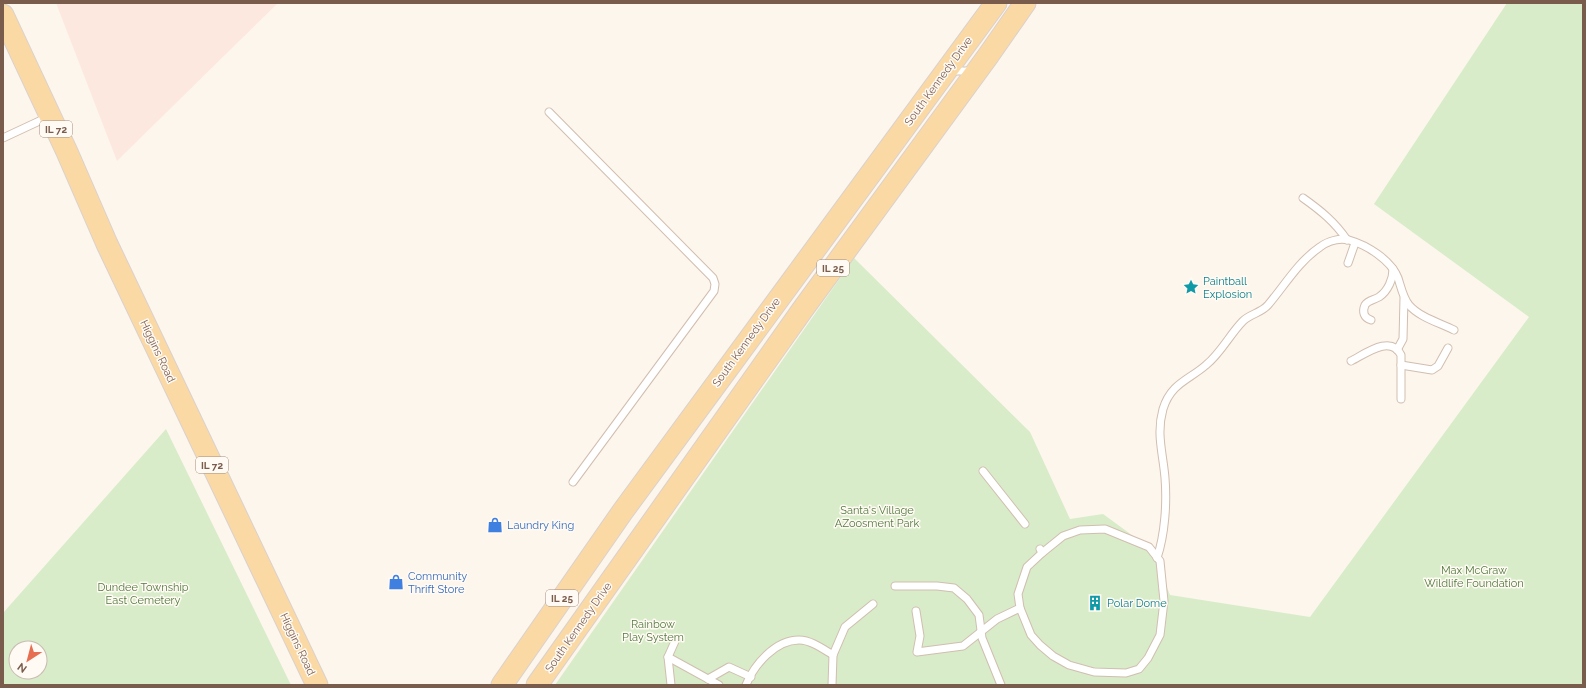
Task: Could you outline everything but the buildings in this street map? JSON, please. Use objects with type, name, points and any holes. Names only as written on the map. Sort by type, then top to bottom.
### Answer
[{"type":"main road","name":"South Kennedy Drive","points":[[502,685],[622,511],[996,3]]},
{"type":"main road","name":"South Kennedy Drive","points":[[537,685],[803,309],[978,71],[1025,3]]},
{"type":"main road","name":"Higgins Road","points":[[3,16],[107,244],[317,685]]},
{"type":"lane","points":[[945,71],[978,71]]},
{"type":"lane","points":[[549,112],[713,278],[716,284],[714,291],[573,482]]},
{"type":"lane","points":[[3,138],[50,117]]},
{"type":"lane","points":[[1303,198],[1326,215],[1347,240]]},
{"type":"lane","points":[[1157,558],[1162,544],[1166,491],[1159,430],[1164,408],[1170,395],[1182,380],[1207,365],[1243,320],[1262,311],[1268,306],[1287,280],[1315,250],[1327,243],[1347,240],[1355,243],[1381,258],[1393,269],[1408,304],[1415,310],[1454,330]]},
{"type":"lane","points":[[1348,263],[1355,243]]},
{"type":"lane","points":[[1371,320],[1366,318],[1363,313],[1365,305],[1378,297],[1387,288],[1393,269]]},
{"type":"lane","points":[[1397,350],[1403,339],[1404,297]]},
{"type":"lane","points":[[1351,361],[1380,346],[1388,345],[1397,350],[1401,355],[1401,398]]},
{"type":"lane","points":[[1401,365],[1432,370],[1438,366],[1448,348]]},
{"type":"lane","points":[[983,471],[1025,524]]},
{"type":"lane","points":[[1104,529],[1149,547],[1157,558],[1160,561],[1164,602],[1160,635],[1148,658],[1139,669],[1126,673],[1094,672],[1069,665],[1053,656],[1032,635],[1020,608],[1018,594],[1027,568],[1041,551],[1063,536],[1080,530],[1104,529]]},
{"type":"lane","points":[[895,586],[937,586],[954,588],[967,599],[979,615],[982,638],[1001,685]]},
{"type":"lane","points":[[832,685],[833,655],[845,627],[873,604]]},
{"type":"lane","points":[[916,611],[920,636],[917,652],[963,646],[997,619],[1020,608]]},
{"type":"lane","points":[[671,685],[668,657],[676,640]]},
{"type":"lane","points":[[746,685],[750,677],[772,650],[786,642],[800,640],[833,655]]},
{"type":"lane","points":[[668,657],[719,685]]},
{"type":"lane","points":[[708,679],[728,667],[750,677]]},
{"type":"shaded area","points":[[56,3],[278,3],[117,161]]},
{"type":"green space","points":[[1507,3],[1583,3],[1583,685],[555,685],[854,258],[1030,432],[1070,519],[1103,514],[1151,549],[1170,595],[1310,617],[1529,317],[1374,204]]},
{"type":"green space","name":"Dundee Township East Cemetery","points":[[166,429],[291,685],[3,685],[3,613]]},
{"type":"place","name":"Paintball Explosion","points":[[1191,287]]},
{"type":"place","name":"Laundry King","points":[[495,525]]},
{"type":"place","name":"Community Thrift Store","points":[[396,582]]},
{"type":"place","name":"Polar Dome","points":[[1095,603]]},
{"type":"park label","name":"Santa's Village AZoosment Park","points":[[877,516]]},
{"type":"park label","name":"Max McGraw Wildlife Foundation","points":[[1474,576]]},
{"type":"park label","name":"Rainbow Play System","points":[[653,630]]}]
